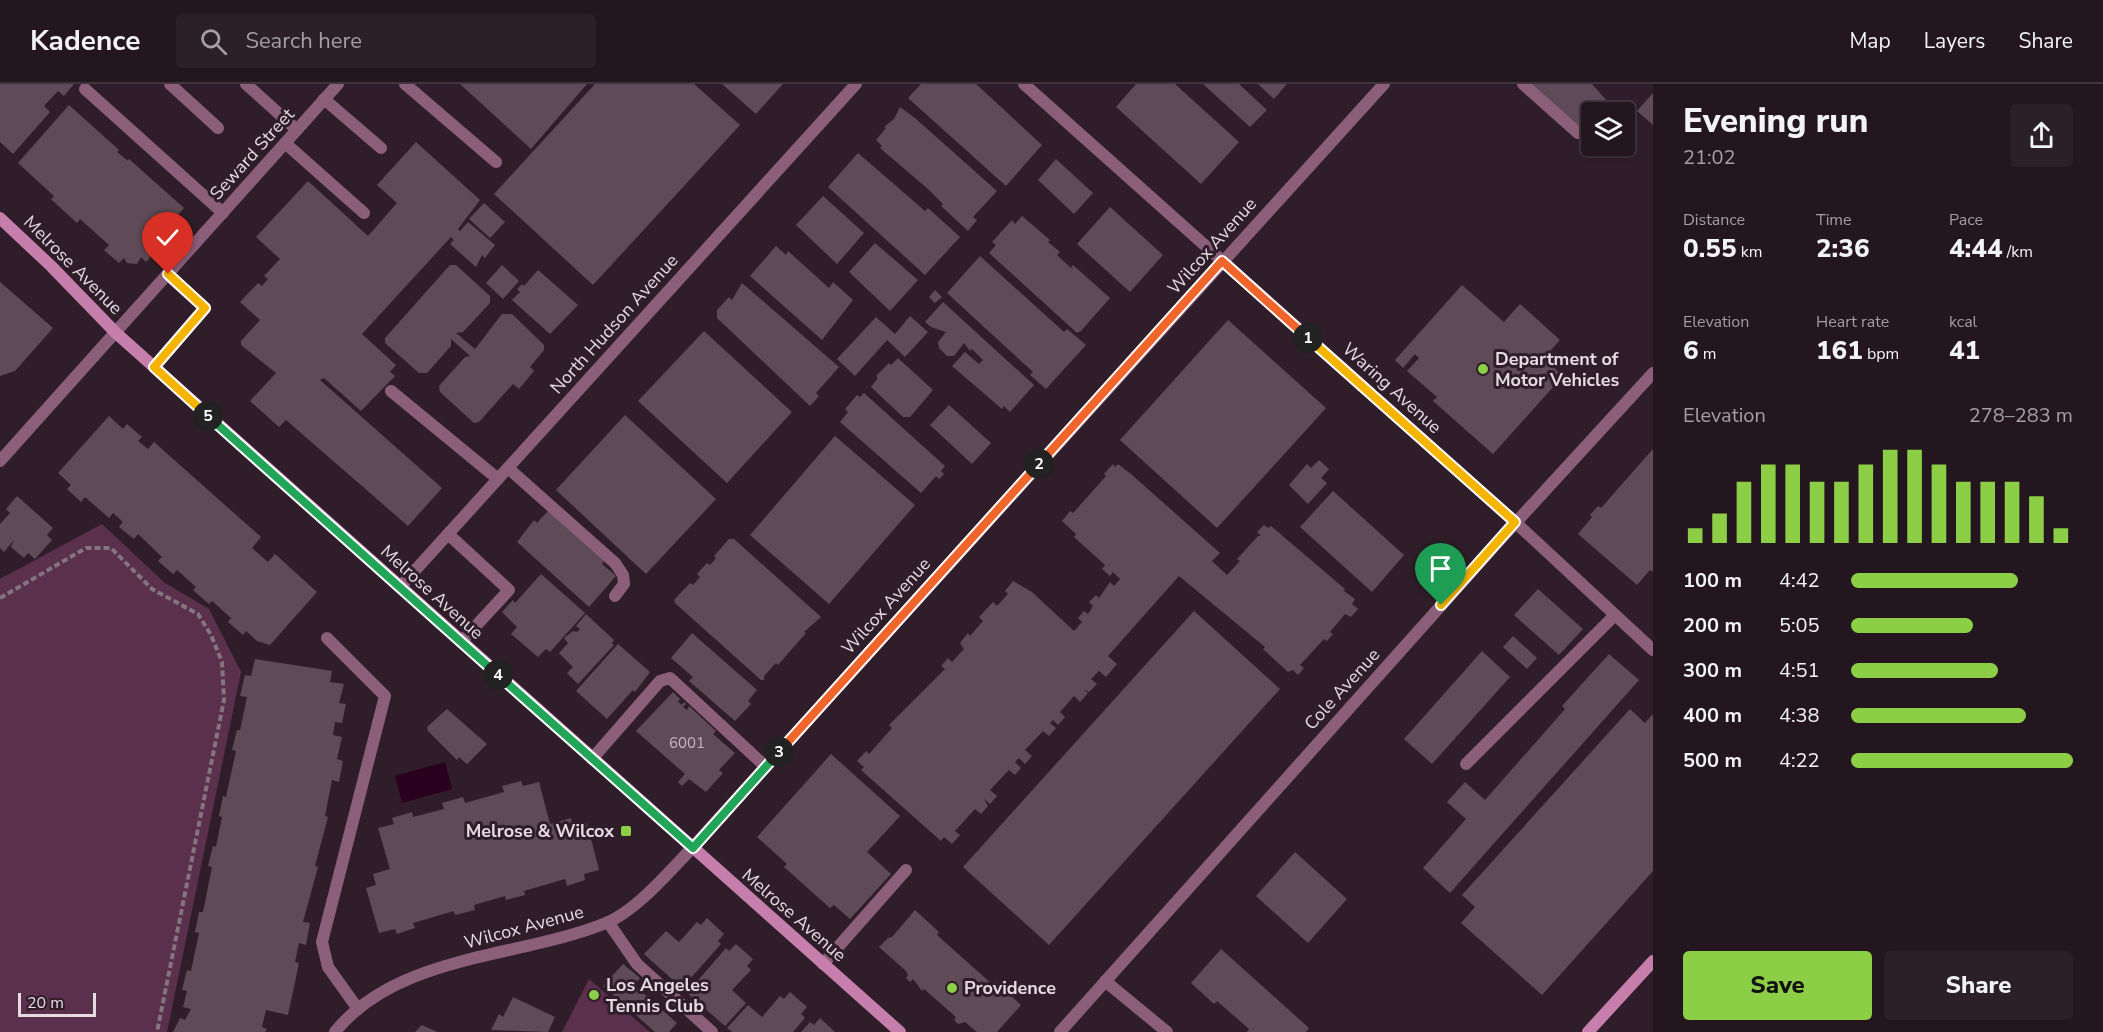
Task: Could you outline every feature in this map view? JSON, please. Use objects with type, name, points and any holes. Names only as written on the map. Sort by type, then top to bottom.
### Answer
[{"type":"main road","name":"Melrose Avenue","points":[[0,218],[51,266],[116,333],[900,1032]]},
{"type":"main road","points":[[1588,1032],[1653,962]]},
{"type":"street","points":[[170,84],[218,128]]},
{"type":"street","points":[[246,84],[297,130]]},
{"type":"street","name":"Seward Street","points":[[0,461],[338,84]]},
{"type":"street","points":[[405,84],[496,162]]},
{"type":"street","name":"North Hudson Avenue","points":[[399,587],[856,84]]},
{"type":"street","name":"Waring Avenue","points":[[1024,84],[1515,522],[1653,650]]},
{"type":"street","name":"Wilcox Avenue","points":[[335,1032],[358,1009],[380,992],[417,975],[608,922],[650,891],[693,848],[1384,84]]},
{"type":"street","points":[[1524,84],[1578,133],[1581,133]]},
{"type":"street","points":[[86,88],[223,213]]},
{"type":"street","points":[[324,99],[381,148]]},
{"type":"street","points":[[285,143],[364,213]]},
{"type":"street","points":[[154,367],[205,308],[168,274]]},
{"type":"street","name":"Cole Avenue","points":[[1060,1032],[1515,522],[1653,373]]},
{"type":"street","points":[[391,391],[498,479]]},
{"type":"street","points":[[508,468],[615,563],[623,575],[624,584],[615,596]]},
{"type":"street","points":[[448,534],[509,590],[461,642]]},
{"type":"street","points":[[1466,764],[1615,615]]},
{"type":"street","points":[[327,639],[385,696],[322,942],[328,966],[358,1009]]},
{"type":"street","points":[[592,759],[660,681],[670,678],[765,767]]},
{"type":"street","points":[[823,964],[906,870]]},
{"type":"street","points":[[608,922],[637,964],[712,1032]]},
{"type":"street","points":[[1105,981],[1167,1032]]},
{"type":"path","points":[[0,598],[86,548],[111,548],[152,589],[198,614],[211,635],[222,662],[224,700],[157,1032]]},
{"type":"shaded area","points":[[102,524],[165,583],[209,609],[241,672],[167,1032],[0,1032],[0,579]]},
{"type":"shaded area","points":[[445,762],[452,789],[402,803],[395,776]]},
{"type":"shaded area","name":"Los Angeles Tennis Club","points":[[589,979],[650,1032],[562,1032]]},
{"type":"building","points":[[0,84],[74,84],[64,96],[58,91],[44,106],[50,112],[13,154],[0,142]]},
{"type":"building","points":[[460,84],[587,84],[531,149]]},
{"type":"building","points":[[595,84],[694,84],[740,125],[593,285],[494,194]]},
{"type":"building","points":[[722,84],[783,84],[756,114]]},
{"type":"building","points":[[921,84],[976,84],[1042,145],[1006,186],[908,98]]},
{"type":"building","points":[[1136,84],[1175,84],[1239,142],[1201,184],[1116,107]]},
{"type":"building","points":[[1203,84],[1239,84],[1267,110],[1250,127]]},
{"type":"building","points":[[1258,84],[1287,84],[1274,99]]},
{"type":"building","points":[[1530,84],[1592,84],[1608,102],[1581,102],[1581,126],[1579,129]]},
{"type":"building","points":[[1653,93],[1653,125],[1637,111]]},
{"type":"building","points":[[69,105],[119,150],[117,152],[128,161],[129,159],[184,208],[148,249],[153,254],[146,262],[141,257],[137,264],[127,263],[124,258],[119,263],[104,250],[109,245],[80,219],[77,223],[51,199],[54,196],[18,163]]},
{"type":"building","points":[[900,107],[997,191],[973,217],[977,220],[968,231],[941,206],[943,204],[928,189],[880,148],[882,146],[876,140],[886,128],[884,127],[894,119]]},
{"type":"building","points":[[416,142],[480,200],[458,229],[460,231],[468,222],[495,245],[485,258],[482,255],[476,267],[450,244],[454,240],[451,237],[362,334],[396,365],[390,372],[395,376],[361,411],[324,378],[320,380],[442,488],[408,526],[286,420],[279,427],[250,401],[276,373],[241,345],[241,341],[260,320],[240,302],[258,283],[262,286],[268,279],[264,276],[280,259],[256,237],[308,181],[368,236],[397,203],[377,185]]},
{"type":"building","points":[[858,153],[925,211],[928,208],[960,237],[925,275],[828,187]]},
{"type":"building","points":[[1056,159],[1093,193],[1074,214],[1038,180]]},
{"type":"building","points":[[823,196],[864,233],[837,264],[796,225]]},
{"type":"building","points":[[484,203],[505,222],[490,238],[469,219]]},
{"type":"building","points":[[1110,207],[1163,255],[1130,292],[1077,244]]},
{"type":"building","points":[[1022,216],[1050,240],[1048,242],[1060,252],[1057,255],[1071,268],[1073,265],[1110,298],[1077,333],[989,253],[996,245],[992,242],[1012,220],[1015,224]]},
{"type":"building","points":[[875,243],[918,280],[890,311],[849,272]]},
{"type":"building","points":[[776,246],[786,255],[788,251],[829,288],[833,282],[853,300],[822,340],[750,276]]},
{"type":"building","points":[[980,256],[1064,332],[1067,329],[1086,345],[1046,389],[1030,375],[1033,372],[947,293]]},
{"type":"building","points":[[450,265],[456,265],[490,296],[490,303],[463,332],[456,333],[475,349],[502,314],[512,314],[544,345],[544,350],[530,367],[534,371],[519,389],[513,384],[479,422],[474,423],[440,392],[439,386],[465,357],[470,356],[451,339],[451,346],[427,373],[419,373],[385,343],[385,338]]},
{"type":"building","points":[[502,265],[519,281],[503,299],[486,283]]},
{"type":"building","points":[[538,270],[578,305],[550,334],[512,300],[520,292],[517,289],[522,284],[524,286]]},
{"type":"building","points":[[0,282],[53,328],[15,371],[0,376]]},
{"type":"building","points":[[742,283],[839,367],[816,393],[819,396],[810,406],[717,318],[717,310],[729,297],[732,300]]},
{"type":"building","name":"Department of Motor Vehicles","points":[[1462,285],[1504,322],[1520,304],[1560,340],[1544,358],[1563,376],[1493,454],[1433,401],[1437,397],[1407,371],[1419,358],[1415,354],[1403,368],[1395,360]]},
{"type":"building","points":[[935,290],[942,297],[935,303],[929,297]]},
{"type":"building","points":[[943,302],[1034,385],[1010,412],[1004,406],[1002,409],[952,366],[965,352],[979,364],[983,360],[972,349],[970,351],[964,343],[954,356],[947,356],[939,348],[938,342],[946,332],[931,327],[925,322]]},
{"type":"building","points":[[910,316],[928,332],[905,357],[887,340],[855,376],[837,359],[876,317],[895,334]]},
{"type":"building","points":[[1228,320],[1326,408],[1217,528],[1120,440]]},
{"type":"building","points":[[704,331],[792,412],[727,483],[638,401]]},
{"type":"building","points":[[898,358],[933,390],[910,417],[903,417],[871,387],[878,378],[876,376],[889,363],[891,365]]},
{"type":"building","points":[[864,393],[945,466],[941,471],[944,474],[939,479],[936,476],[921,493],[840,422],[848,412],[845,409],[857,395],[860,397]]},
{"type":"building","points":[[949,405],[991,443],[972,464],[930,425]]},
{"type":"building","points":[[625,415],[716,499],[646,574],[556,490]]},
{"type":"building","points":[[109,416],[123,429],[127,424],[142,437],[138,441],[148,449],[154,442],[261,537],[252,548],[268,562],[275,554],[317,592],[270,645],[257,641],[246,631],[243,635],[228,622],[231,618],[212,601],[209,604],[193,590],[196,587],[177,570],[173,574],[158,561],[162,557],[138,534],[134,539],[119,527],[123,522],[113,513],[109,518],[85,497],[81,502],[67,489],[71,485],[58,473]]},
{"type":"building","points":[[835,436],[915,505],[829,604],[750,535]]},
{"type":"building","points":[[1653,449],[1653,572],[1650,570],[1637,585],[1578,534],[1592,517],[1590,515],[1598,506],[1601,508]]},
{"type":"building","points":[[1319,460],[1329,469],[1321,478],[1327,483],[1308,504],[1289,485],[1307,464],[1311,468]]},
{"type":"building","points":[[1113,464],[1115,467],[1118,464],[1131,474],[1220,553],[1212,561],[1227,575],[1240,561],[1237,559],[1258,536],[1261,536],[1257,532],[1264,525],[1268,528],[1271,526],[1345,589],[1344,591],[1355,599],[1352,604],[1358,609],[1351,617],[1345,614],[1330,632],[1333,634],[1327,641],[1324,639],[1300,665],[1304,668],[1298,675],[1293,670],[1288,672],[1263,649],[1265,647],[1179,576],[1108,656],[1117,664],[1106,677],[1099,671],[1091,679],[1097,684],[1089,692],[1083,689],[1088,693],[1080,702],[1074,696],[1060,712],[1065,717],[1058,725],[1053,720],[1050,723],[1056,728],[1049,736],[1043,731],[1025,750],[1032,756],[1025,764],[1019,758],[1015,762],[1021,768],[1015,775],[1009,770],[990,790],[997,796],[990,804],[984,799],[988,806],[981,814],[975,809],[955,831],[960,835],[952,844],[944,837],[941,841],[861,770],[864,767],[857,761],[866,751],[869,754],[892,728],[889,725],[945,669],[941,666],[948,658],[952,662],[964,649],[960,643],[968,633],[970,636],[983,621],[979,617],[993,602],[997,606],[1008,594],[1005,591],[1013,581],[1032,592],[1074,631],[1082,622],[1078,618],[1084,611],[1088,614],[1093,606],[1089,602],[1096,595],[1099,598],[1110,582],[1114,586],[1120,579],[1113,572],[1110,576],[1102,569],[1105,565],[1074,537],[1076,534],[1062,521],[1070,511],[1073,513],[1106,476],[1104,474]]},
{"type":"building","points":[[1333,491],[1404,555],[1372,592],[1300,527]]},
{"type":"building","points":[[17,496],[53,528],[47,535],[52,540],[35,559],[28,553],[24,558],[11,547],[14,540],[4,552],[0,548],[0,524],[10,513],[6,509]]},
{"type":"building","points":[[548,511],[604,561],[602,564],[616,576],[589,607],[517,542],[534,520],[537,523]]},
{"type":"building","points":[[729,539],[734,539],[821,617],[804,632],[806,633],[778,665],[776,663],[764,676],[764,680],[761,680],[674,600],[690,583],[693,585],[700,577],[697,574],[707,563],[710,565],[716,558],[714,556]]},
{"type":"building","points":[[541,574],[585,613],[550,652],[546,649],[538,657],[511,634],[517,627],[502,612],[513,600],[515,603]]},
{"type":"building","points":[[1538,589],[1583,629],[1559,655],[1514,615]]},
{"type":"building","points":[[1194,611],[1280,689],[1049,945],[963,867]]},
{"type":"building","points":[[586,614],[614,640],[612,643],[614,645],[578,684],[567,673],[573,667],[559,653],[568,643],[564,638],[580,629],[576,626]]},
{"type":"building","points":[[692,633],[757,690],[748,701],[751,704],[735,721],[689,681],[693,677],[671,658]]},
{"type":"building","points":[[1513,636],[1537,658],[1527,669],[1503,647]]},
{"type":"building","points":[[618,644],[650,672],[635,692],[633,690],[607,719],[576,691]]},
{"type":"building","points":[[1482,651],[1510,677],[1432,764],[1404,739]]},
{"type":"building","points":[[1609,654],[1639,680],[1450,893],[1423,868],[1466,819],[1447,802],[1465,782],[1485,800],[1565,709],[1562,706]]},
{"type":"building","points":[[255,659],[332,671],[330,682],[344,684],[339,703],[346,704],[342,723],[335,722],[333,735],[342,737],[337,759],[343,761],[339,782],[332,780],[325,816],[328,817],[315,866],[318,867],[303,922],[310,923],[306,945],[299,943],[295,962],[299,963],[288,1015],[266,1010],[262,1027],[267,1029],[265,1032],[173,1032],[180,1018],[185,1020],[191,1009],[183,1007],[187,991],[182,990],[187,970],[191,971],[199,933],[195,932],[199,912],[203,912],[212,867],[208,866],[213,846],[216,847],[222,817],[219,816],[223,796],[226,797],[236,751],[232,750],[237,730],[240,730],[247,697],[240,696],[245,675],[251,676]]},
{"type":"building","points":[[673,692],[680,699],[678,702],[682,705],[684,702],[686,704],[683,707],[687,710],[689,706],[716,731],[713,734],[735,753],[719,770],[723,773],[706,792],[689,779],[682,786],[678,782],[685,774],[636,731]]},
{"type":"building","points":[[447,709],[487,744],[467,764],[459,757],[457,760],[428,731],[427,727]]},
{"type":"building","points":[[1630,709],[1645,723],[1653,714],[1653,871],[1542,995],[1461,923],[1475,907],[1462,895]]},
{"type":"building","points":[[831,754],[900,816],[867,852],[891,874],[850,919],[834,905],[830,908],[784,867],[787,864],[757,837]]},
{"type":"building","points":[[521,781],[523,786],[539,782],[550,824],[571,818],[573,827],[587,823],[599,870],[584,874],[585,880],[567,886],[565,879],[524,891],[525,895],[506,900],[505,896],[474,905],[475,910],[455,915],[454,911],[413,923],[415,928],[397,934],[395,929],[379,933],[366,888],[376,885],[373,874],[390,869],[378,828],[394,824],[392,818],[412,812],[413,817],[444,809],[442,803],[463,797],[465,803],[504,792],[502,786]]},
{"type":"building","points":[[1295,852],[1347,899],[1308,943],[1256,896]]},
{"type":"building","points":[[915,910],[939,932],[937,935],[993,985],[996,982],[1021,1005],[997,1032],[977,1032],[965,1022],[958,1024],[954,1020],[956,1017],[924,989],[922,991],[913,979],[910,982],[906,978],[908,975],[906,971],[879,947],[892,937]]},
{"type":"building","points":[[707,918],[724,934],[718,941],[721,944],[682,988],[644,954],[666,931],[679,942],[697,922],[701,925]]},
{"type":"building","points":[[736,944],[753,959],[747,966],[751,970],[732,990],[746,1003],[725,1026],[687,993],[726,948],[729,951]]},
{"type":"building","points":[[1221,949],[1309,1028],[1306,1032],[1247,1032],[1249,1029],[1217,1001],[1214,1004],[1191,983]]},
{"type":"building","points":[[623,964],[640,978],[634,985],[677,1023],[669,1032],[655,1032],[603,986]]},
{"type":"building","points":[[790,992],[807,1007],[801,1014],[805,1018],[793,1032],[732,1032],[727,1028],[748,1005],[762,1017],[780,996],[784,999]]},
{"type":"building","points":[[513,997],[555,1017],[548,1032],[491,1030],[499,1014],[503,1017]]},
{"type":"building","points":[[820,1018],[835,1032],[801,1032],[810,1022],[814,1025]]},
{"type":"building","points":[[422,1025],[437,1032],[415,1032]]},
{"type":"place","name":"Department of Motor Vehicles","points":[[1483,369]]},
{"type":"place","name":"Melrose & Wilcox","points":[[626,831]]},
{"type":"place","name":"Providence","points":[[952,988]]},
{"type":"place","name":"Los Angeles Tennis Club","points":[[594,995]]},
{"type":"route","points":[[168,274],[205,308],[154,367],[693,848],[1222,261],[1515,522],[1441,605]]}]
